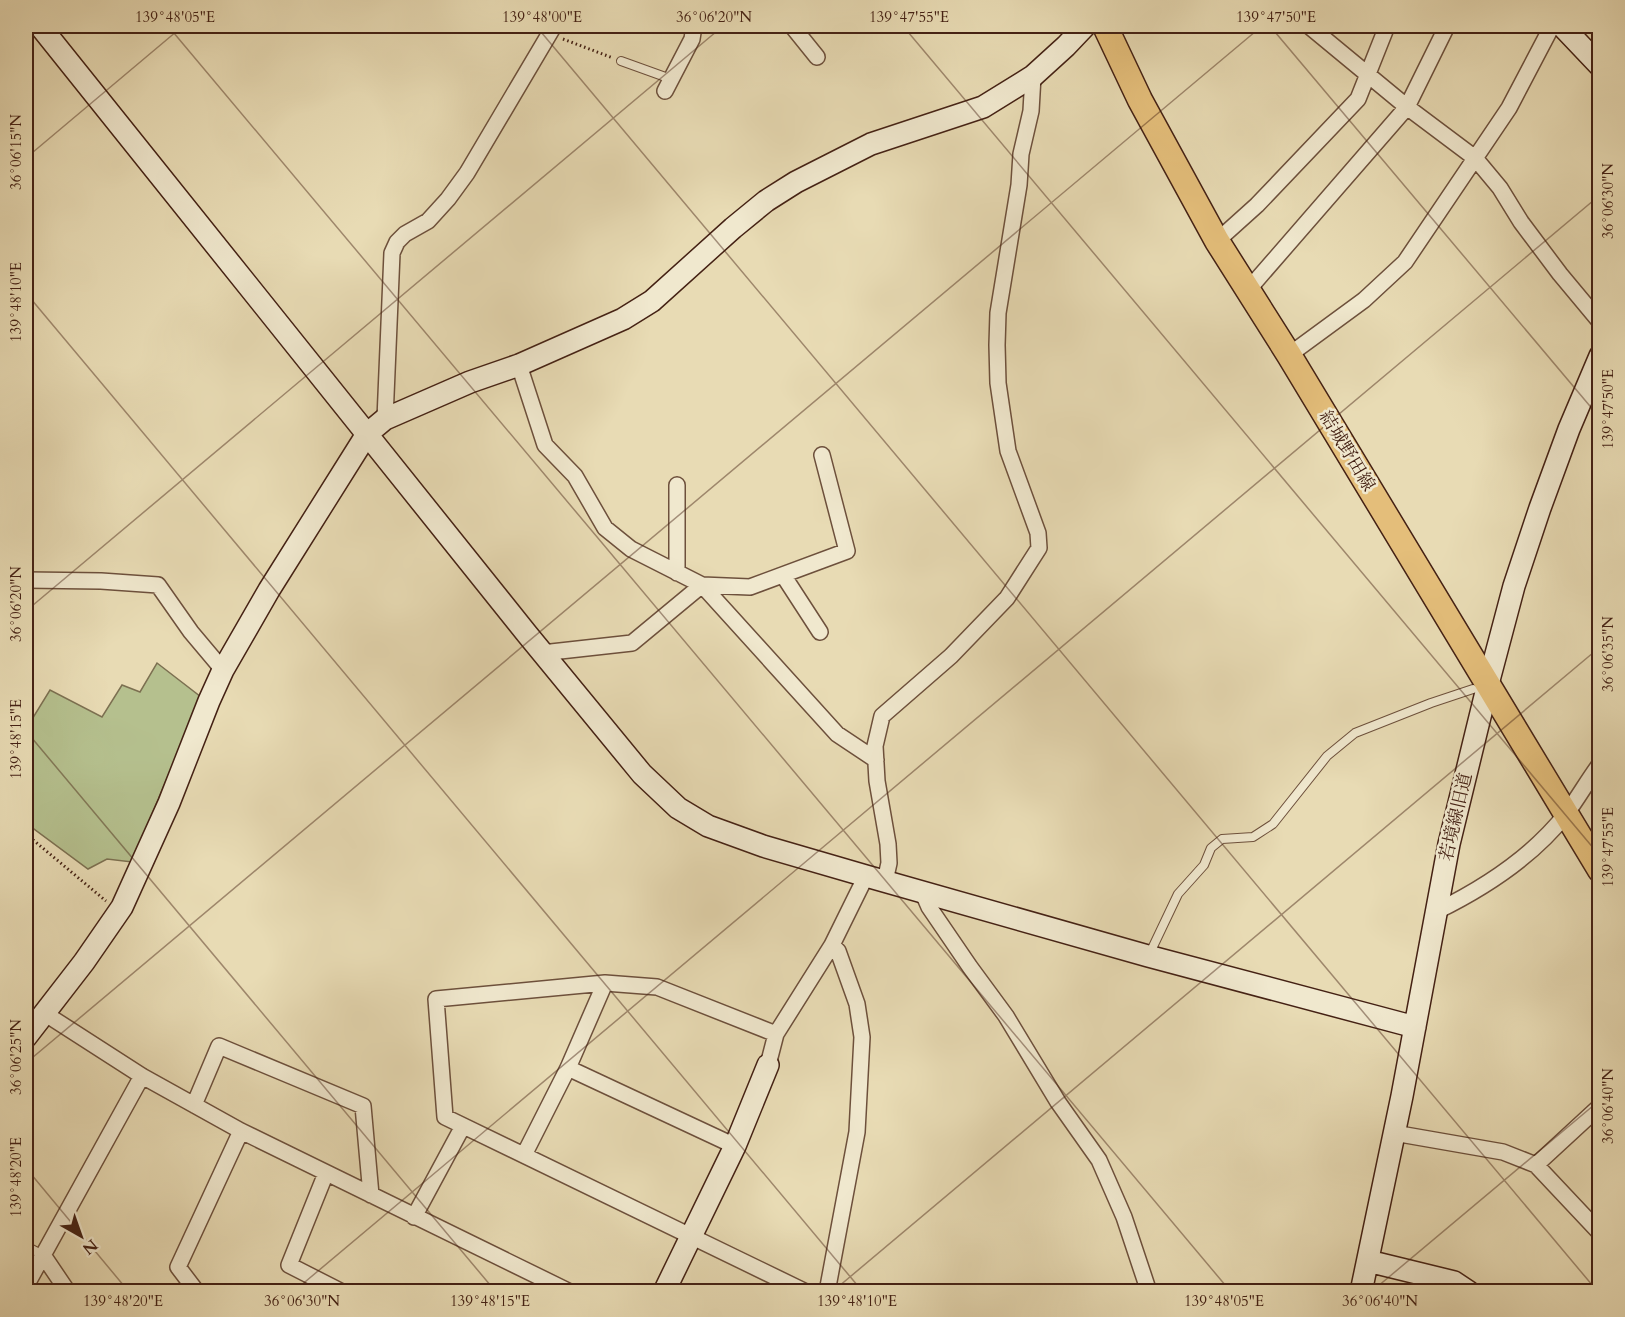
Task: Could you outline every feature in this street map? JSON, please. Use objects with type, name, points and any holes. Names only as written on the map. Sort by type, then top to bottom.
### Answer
[{"type":"main road","name":"結城野田線","points":[[1105,26],[1140,100],[1217,241],[1289,355],[1481,687],[1599,870]]},
{"type":"street","points":[[40,26],[542,652],[642,774],[678,808],[708,826],[763,846],[1148,956],[1415,1026]]},
{"type":"street","points":[[668,85],[692,39],[694,26]]},
{"type":"street","points":[[792,26],[818,57]]},
{"type":"street","points":[[26,1037],[119,912],[170,803],[223,669],[367,434],[385,419],[470,382],[519,365],[623,319],[652,301],[766,201],[796,182],[871,144],[982,107],[1033,75],[1085,26]]},
{"type":"street","points":[[1309,26],[1407,107],[1475,158],[1500,188],[1521,222],[1560,274],[1599,322]]},
{"type":"street","points":[[1217,241],[1257,205],[1358,99],[1387,26]]},
{"type":"street","points":[[1248,290],[1407,107],[1448,26]]},
{"type":"street","points":[[1289,355],[1364,300],[1405,262],[1509,108],[1552,26]]},
{"type":"street","points":[[1562,26],[1599,66]]},
{"type":"street","points":[[385,419],[392,253],[397,242],[405,234],[428,222],[448,200],[467,173],[552,30]]},
{"type":"street","points":[[663,1292],[735,1146],[768,1065],[776,1034],[875,879],[889,863],[877,781],[875,746],[882,716],[951,656],[1007,598],[1039,548],[1038,533],[1008,451],[998,383],[997,345],[998,313],[1019,185],[1021,154],[1031,111],[1033,75]]},
{"type":"street","name":"若境線旧道","points":[[1361,1292],[1481,687],[1540,508],[1599,356]]},
{"type":"street","points":[[519,365],[545,445],[574,476],[605,528],[631,549],[702,585],[837,734],[876,760]]},
{"type":"street","points":[[542,652],[632,643],[702,585],[750,587],[847,551],[822,455]]},
{"type":"street","points":[[677,485],[677,573]]},
{"type":"street","points":[[783,575],[820,632]]},
{"type":"street","points":[[26,580],[101,581],[158,585],[191,632],[223,669]]},
{"type":"street","points":[[1437,911],[1459,900],[1529,854],[1565,815],[1599,764]]},
{"type":"street","points":[[922,891],[929,907],[1006,1016],[1058,1102],[1099,1160],[1124,1217],[1149,1292]]},
{"type":"street","points":[[827,1292],[856,1132],[862,1037],[857,1004],[838,951],[832,945]]},
{"type":"street","points":[[776,1034],[657,987],[605,983],[436,999],[445,1117],[806,1292]]},
{"type":"street","points":[[524,1155],[568,1068],[605,983]]},
{"type":"street","points":[[44,1012],[142,1076],[242,1131],[570,1292]]},
{"type":"street","points":[[194,1105],[219,1046],[363,1106],[371,1196]]},
{"type":"street","points":[[568,1068],[735,1146]]},
{"type":"street","points":[[26,1286],[142,1076]]},
{"type":"street","points":[[1536,1165],[1599,1106]]},
{"type":"street","points":[[414,1216],[463,1126]]},
{"type":"street","points":[[197,1292],[178,1266],[242,1131]]},
{"type":"street","points":[[1394,1133],[1503,1152],[1536,1165],[1599,1233]]},
{"type":"street","points":[[326,1173],[289,1265],[342,1292]]},
{"type":"street","points":[[43,1255],[68,1292]]},
{"type":"street","points":[[1368,1261],[1454,1282],[1468,1292]]},
{"type":"lane","points":[[621,60],[668,85]]},
{"type":"lane","points":[[1148,956],[1178,894],[1204,865],[1211,849],[1222,839],[1253,837],[1273,824],[1328,756],[1355,733],[1431,703],[1481,687]]},
{"type":"lane","points":[[26,1246],[43,1255]]},
{"type":"path","points":[[552,30],[621,60]]},
{"type":"path","points":[[26,834],[119,912]]},
{"type":"green space","points":[[157,663],[201,697],[132,862],[107,859],[88,869],[26,823],[26,729],[50,690],[102,717],[122,685],[140,692]]}]
